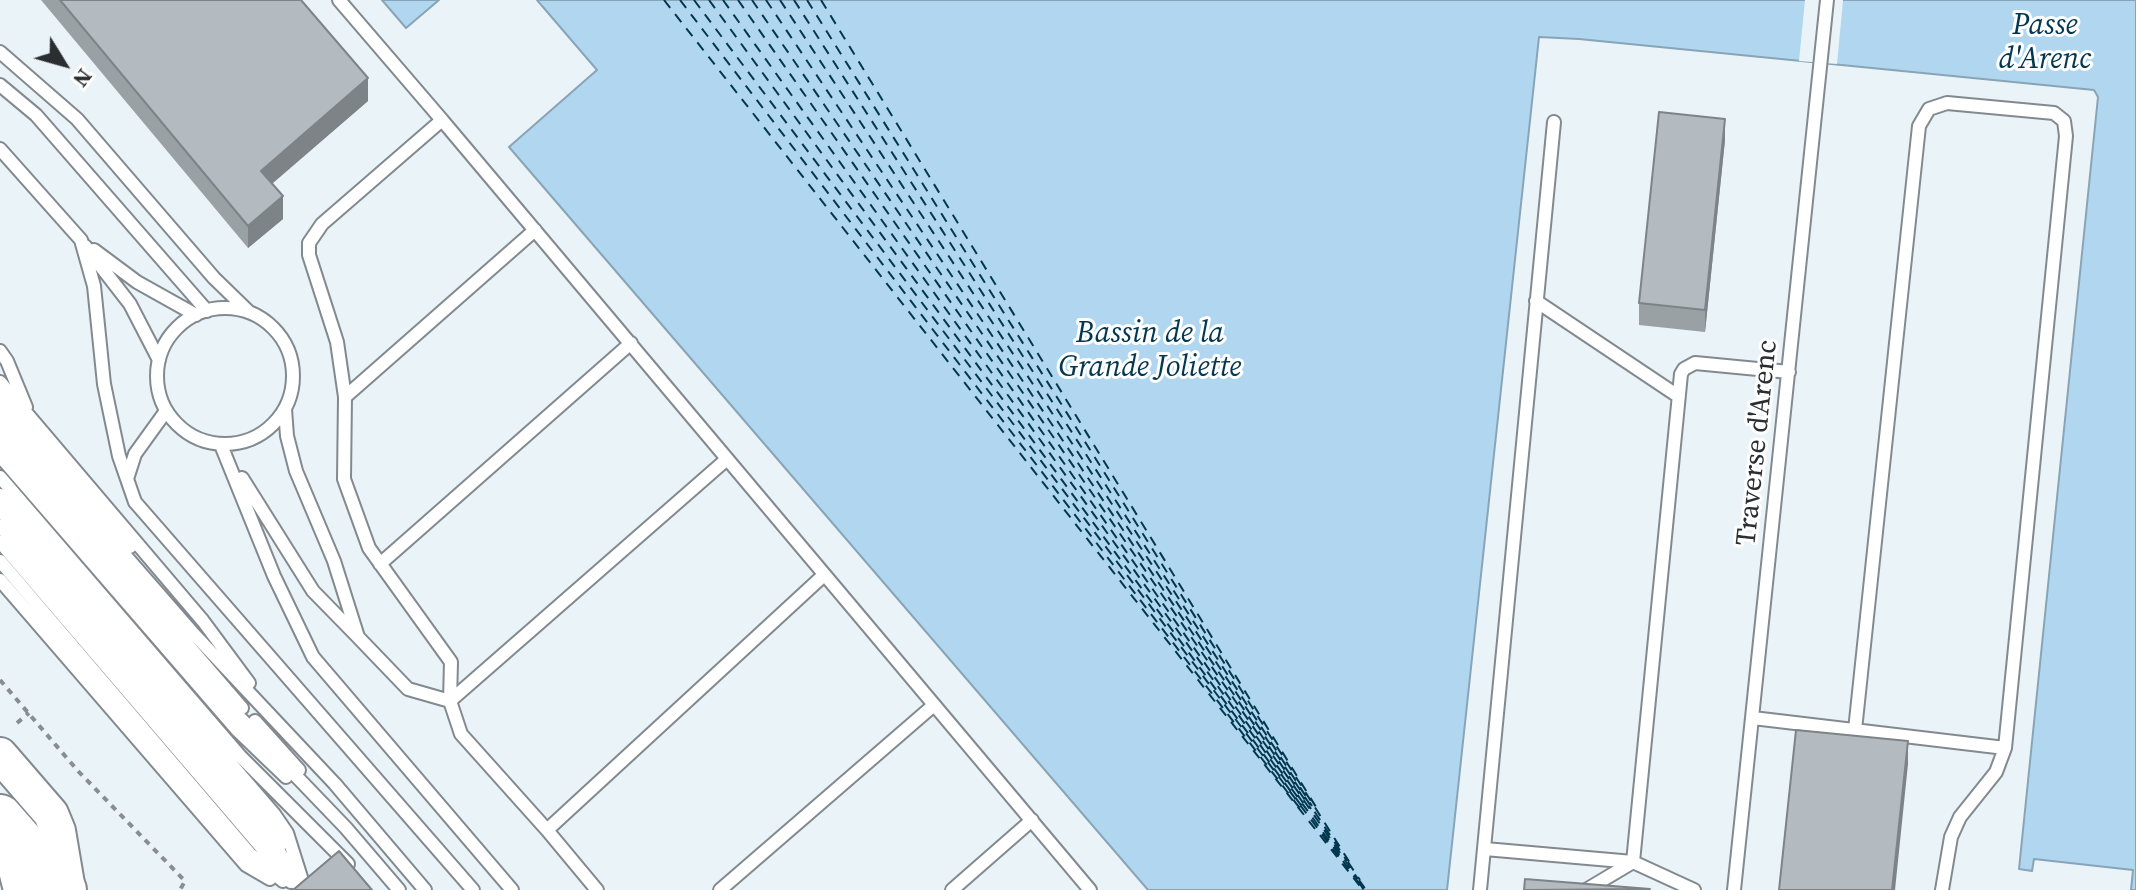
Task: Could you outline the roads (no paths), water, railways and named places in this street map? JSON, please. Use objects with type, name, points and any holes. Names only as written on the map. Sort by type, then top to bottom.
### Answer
[{"type":"highway","points":[[0,817],[66,890]]},
{"type":"street","points":[[0,755],[51,814],[58,831],[66,890]]},
{"type":"street","points":[[0,846],[16,870],[21,890]]},
{"type":"lane","points":[[339,0],[1090,890]]},
{"type":"lane","name":"Traverse d'Arenc","points":[[1734,890],[1827,0]]},
{"type":"lane","points":[[0,52],[77,119],[214,278],[249,312],[266,321],[280,335],[289,352],[294,371],[292,391],[285,409],[274,424],[258,436],[240,443],[221,445],[199,440],[180,428],[166,411],[158,386],[159,360],[172,334],[201,313],[228,308],[249,312]]},
{"type":"lane","points":[[0,85],[36,115],[201,313]]},
{"type":"lane","points":[[1855,730],[1919,126],[1929,109],[1947,103],[2045,111],[2060,116],[2066,126],[2066,136],[2005,748],[1996,772],[1960,817],[1951,837],[1942,890]]},
{"type":"lane","points":[[442,120],[322,224],[309,243],[309,255],[337,342],[345,397],[344,479],[369,548],[451,662],[450,701],[461,734],[597,890]]},
{"type":"lane","points":[[1480,890],[1554,122]]},
{"type":"lane","points":[[0,149],[81,240],[130,304],[159,360]]},
{"type":"lane","points":[[345,397],[535,230]]},
{"type":"lane","points":[[81,240],[137,282],[201,313]]},
{"type":"lane","points":[[81,240],[94,286],[104,384],[119,456],[135,502],[473,890]]},
{"type":"lane","points":[[1536,301],[1678,396]]},
{"type":"lane","points":[[380,564],[631,343]]},
{"type":"lane","points":[[0,351],[30,417]]},
{"type":"lane","points":[[1633,862],[1681,374],[1695,363],[1789,372]]},
{"type":"lane","points":[[0,371],[30,417]]},
{"type":"lane","points":[[0,382],[203,621],[281,727]]},
{"type":"lane","points":[[0,397],[281,727]]},
{"type":"lane","points":[[285,409],[287,436],[296,471],[334,561],[358,637]]},
{"type":"lane","points":[[127,479],[135,454],[166,411]]},
{"type":"lane","points":[[0,412],[192,632],[335,784],[425,890]]},
{"type":"lane","points":[[0,427],[238,704],[286,753],[399,890]]},
{"type":"lane","points":[[0,442],[224,701],[346,828]]},
{"type":"lane","points":[[221,445],[313,591],[408,689],[450,701]]},
{"type":"lane","points":[[221,445],[274,576],[313,657],[512,890]]},
{"type":"lane","points":[[0,456],[238,731],[346,828]]},
{"type":"lane","points":[[450,701],[727,459]]},
{"type":"lane","points":[[0,477],[240,756],[355,870]]},
{"type":"lane","points":[[0,495],[274,814],[287,833],[299,890]]},
{"type":"lane","points":[[0,510],[279,835],[299,890]]},
{"type":"lane","points":[[0,526],[279,851],[299,890]]},
{"type":"lane","points":[[0,542],[299,890]]},
{"type":"lane","points":[[0,561],[250,854],[299,890]]},
{"type":"lane","points":[[547,830],[824,575]]},
{"type":"lane","points":[[0,580],[246,865],[299,890]]},
{"type":"lane","points":[[720,890],[934,705]]},
{"type":"lane","points":[[1753,718],[2005,748]]},
{"type":"lane","points":[[952,890],[1032,820]]},
{"type":"lane","points":[[1485,849],[1633,862],[1694,890]]},
{"type":"lane","points":[[1586,890],[1633,862]]},
{"type":"lane","points":[[1669,878],[1676,890]]},
{"type":"water","points":[[382,0],[439,0],[406,28]]},
{"type":"water","name":"Bassin de la Grande Joliette","points":[[537,0],[2136,0],[2136,890],[2131,890],[2133,870],[2034,859],[2032,871],[2019,869],[2098,97],[2094,90],[1539,37],[1447,890],[1148,890],[509,147],[597,70]]},
{"type":"water label","name":"Passe d'Arenc","points":[[2045,43]]}]
